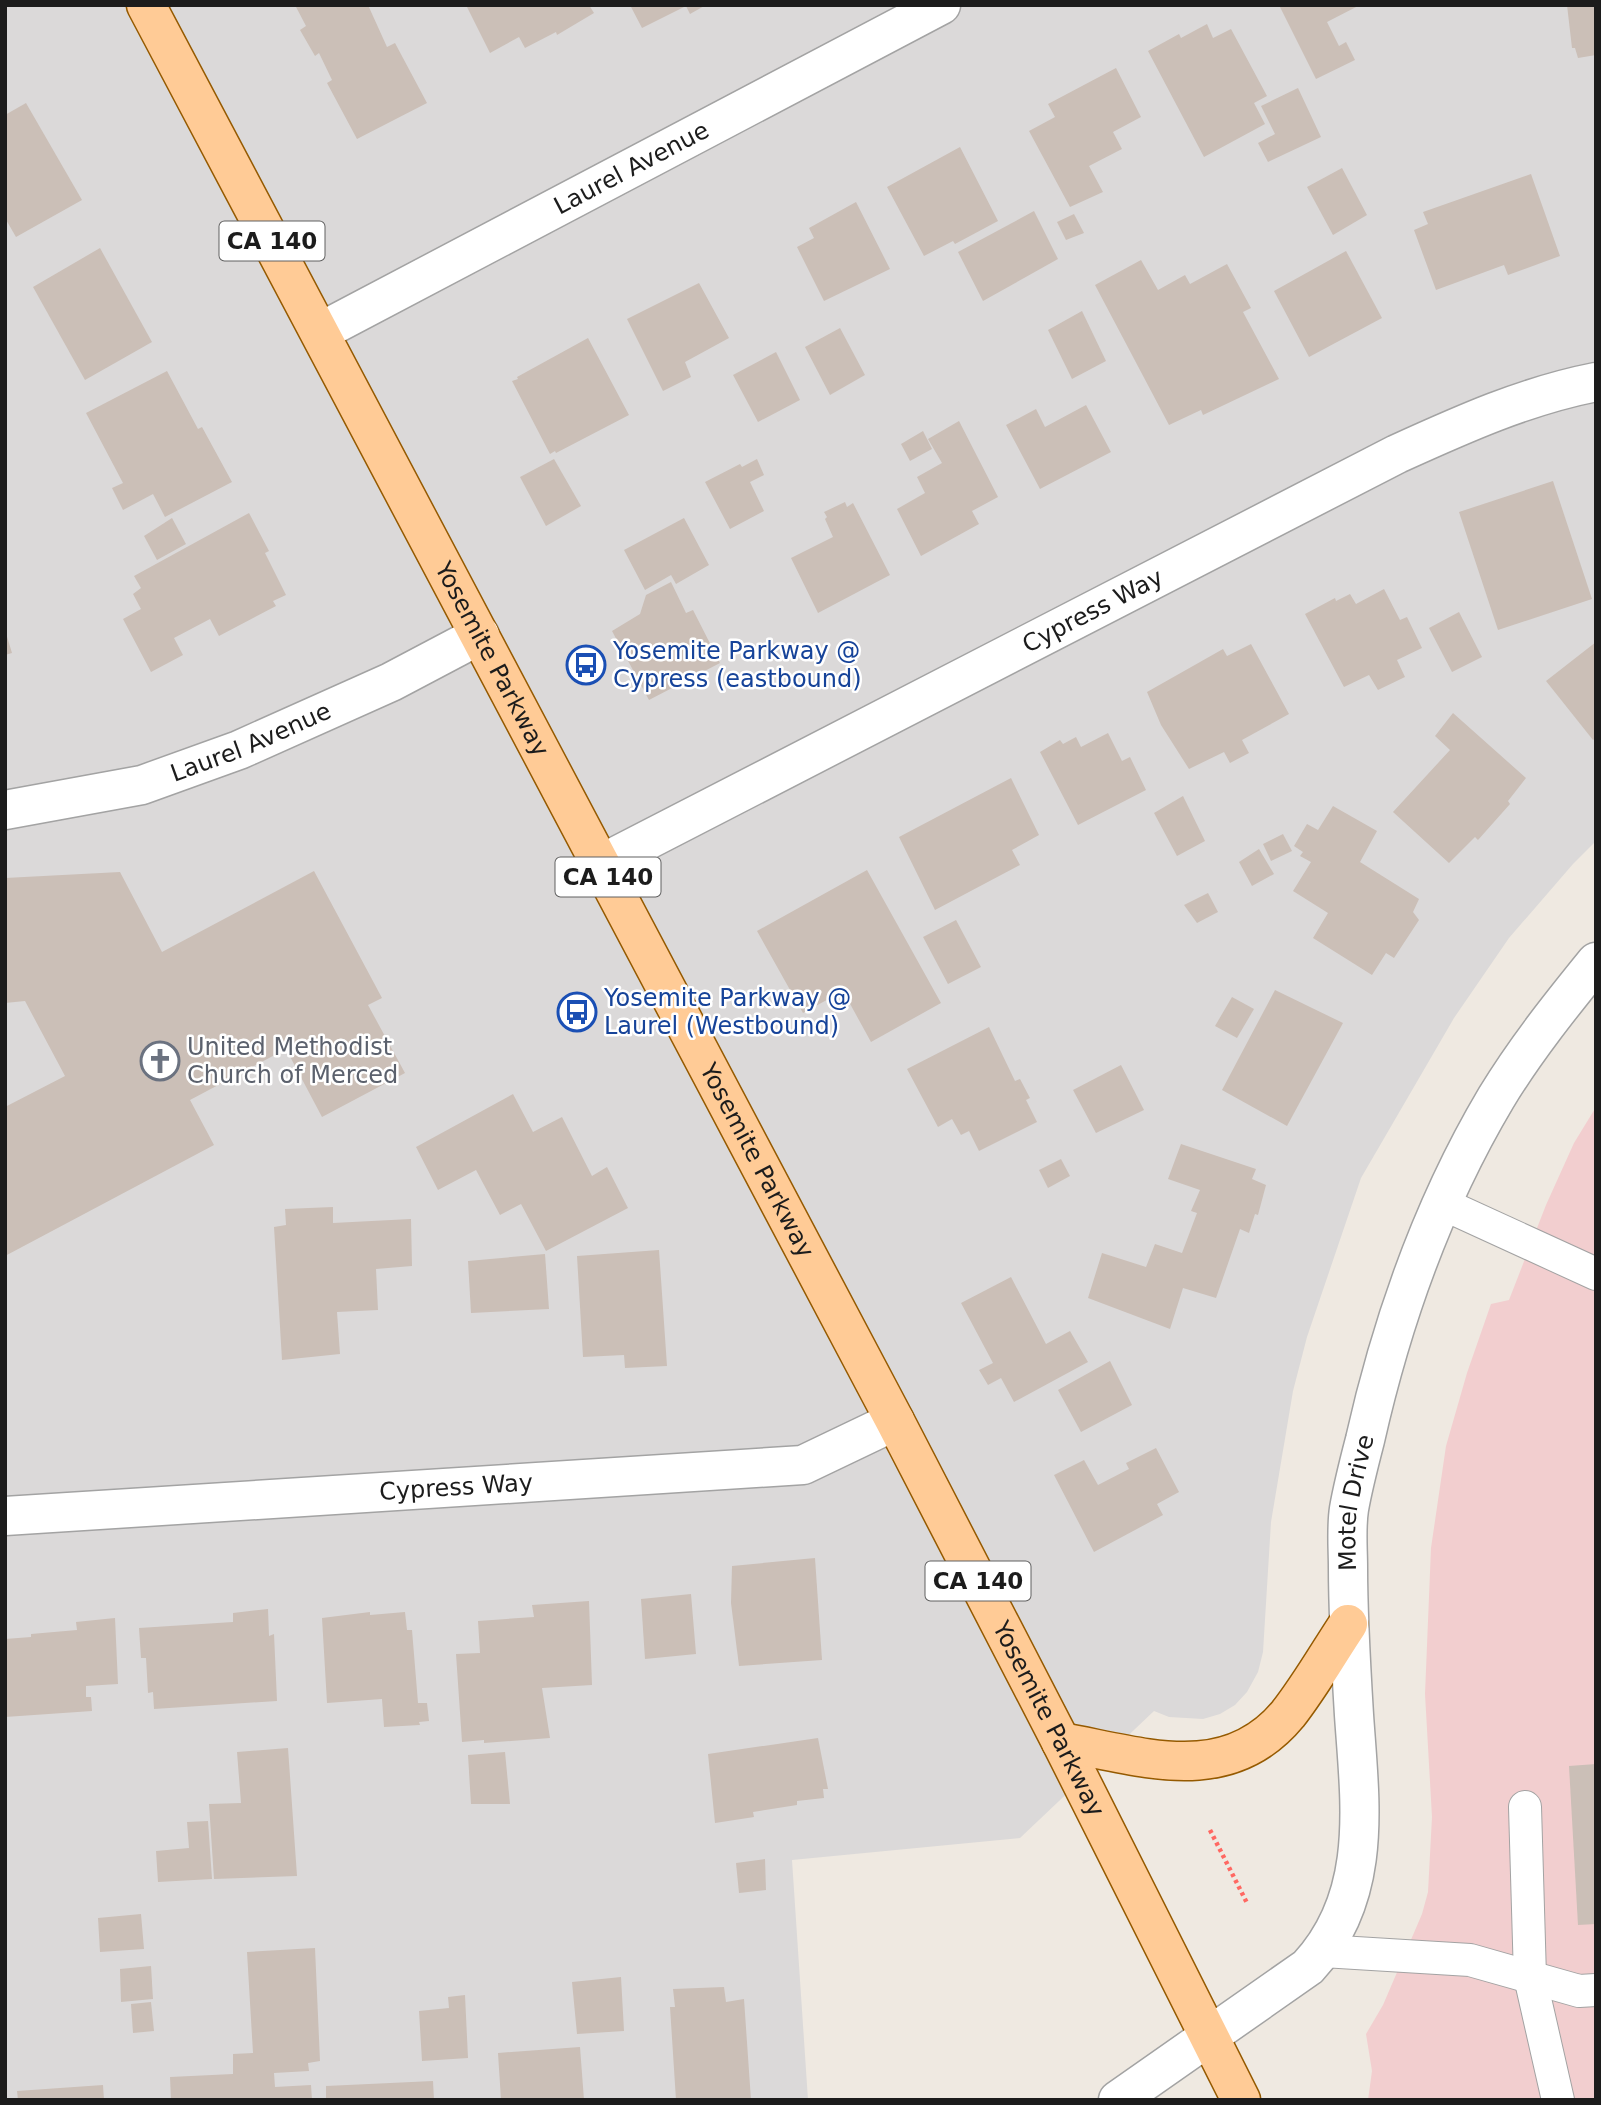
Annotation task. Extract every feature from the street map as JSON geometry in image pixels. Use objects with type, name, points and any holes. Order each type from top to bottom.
[{"type":"main road","name":"Yosemite Parkway","points":[[146,5],[895,1421],[1061,1742],[1241,2100]]},
{"type":"main road","points":[[1061,1742],[1175,1762],[1214,1760],[1230,1755],[1262,1739],[1288,1713],[1348,1624]]},
{"type":"street","name":"Laurel Avenue","points":[[320,332],[941,5]]},
{"type":"street","name":"Cypress Way","points":[[601,864],[1398,454],[1492,411],[1566,388],[1596,382]]},
{"type":"street","name":"Laurel Avenue","points":[[5,810],[142,785],[239,750],[391,682],[480,635]]},
{"type":"street","name":"Motel Drive","points":[[1118,2100],[1308,1967],[1323,1951],[1338,1926],[1359,1855],[1361,1812],[1348,1624],[1348,1511],[1388,1344],[1404,1294],[1441,1203],[1468,1148],[1498,1095],[1596,962]]},
{"type":"street","name":"Cypress Way","points":[[5,1516],[803,1465],[895,1421]]},
{"type":"lane","points":[[1441,1203],[1596,1274]]},
{"type":"lane","points":[[1524,1807],[1530,1977],[1558,2100]]},
{"type":"lane","points":[[1323,1951],[1470,1960],[1579,1991],[1596,1990]]},
{"type":"path","points":[[1210,1830],[1248,1905]]},
{"type":"shaded area","points":[[5,5],[1596,5],[1596,841],[1509,938],[1454,1018],[1361,1178],[1307,1337],[1293,1391],[1271,1522],[1263,1652],[1258,1672],[1247,1692],[1235,1705],[1220,1714],[1203,1719],[1169,1717],[1154,1711],[1020,1838],[792,1860],[808,2100],[5,2100]]},
{"type":"shaded area","points":[[1596,1107],[1596,2100],[1368,2100],[1372,2071],[1366,2034],[1383,2005],[1422,1914],[1428,1892],[1432,1817],[1425,1694],[1431,1548],[1446,1446],[1491,1304],[1509,1300],[1546,1205],[1574,1143]]},
{"type":"building","points":[[295,5],[368,5],[387,47],[395,43],[427,103],[357,139],[327,83],[332,80],[319,53],[315,56],[300,30],[306,26]]},
{"type":"building","points":[[466,5],[589,5],[594,13],[557,35],[556,32],[525,48],[519,37],[490,53]]},
{"type":"building","points":[[630,5],[706,5],[690,14],[686,6],[642,28]]},
{"type":"building","points":[[1279,5],[1360,5],[1327,22],[1339,46],[1346,42],[1355,60],[1316,79]]},
{"type":"building","points":[[1567,5],[1596,5],[1596,55],[1578,58],[1575,48],[1572,48]]},
{"type":"building","points":[[1207,24],[1213,38],[1231,29],[1267,96],[1254,103],[1265,124],[1204,157],[1148,51],[1179,34],[1181,38]]},
{"type":"building","points":[[1116,68],[1141,117],[1113,132],[1122,149],[1089,166],[1103,192],[1070,207],[1029,131],[1055,117],[1048,104]]},
{"type":"building","points":[[1298,88],[1321,137],[1268,162],[1258,143],[1275,134],[1261,106]]},
{"type":"building","points":[[26,103],[82,200],[16,237],[5,218],[5,115]]},
{"type":"building","points":[[960,147],[998,221],[955,244],[953,241],[924,256],[887,187]]},
{"type":"building","points":[[1342,168],[1367,215],[1333,235],[1307,187]]},
{"type":"building","points":[[1531,174],[1560,256],[1508,275],[1504,265],[1436,290],[1414,230],[1428,224],[1423,212]]},
{"type":"building","points":[[856,202],[890,269],[824,301],[797,247],[814,238],[809,228]]},
{"type":"building","points":[[1034,211],[1058,259],[983,301],[958,252]]},
{"type":"building","points":[[1074,214],[1084,233],[1066,240],[1057,222]]},
{"type":"building","points":[[100,248],[152,342],[85,380],[33,287]]},
{"type":"building","points":[[1346,251],[1382,318],[1309,357],[1274,291]]},
{"type":"building","points":[[1141,260],[1158,290],[1185,275],[1190,284],[1227,264],[1251,308],[1243,312],[1279,379],[1203,415],[1201,410],[1169,425],[1095,285]]},
{"type":"building","points":[[699,283],[729,338],[685,362],[691,377],[663,391],[627,319]]},
{"type":"building","points":[[1082,311],[1106,361],[1072,379],[1048,330]]},
{"type":"building","points":[[840,328],[865,375],[830,395],[805,347]]},
{"type":"building","points":[[588,338],[629,415],[550,454],[512,381]]},
{"type":"building","points":[[776,352],[800,400],[758,422],[733,375]]},
{"type":"building","points":[[167,371],[198,429],[202,427],[232,482],[165,517],[153,494],[123,510],[112,488],[123,483],[86,413]]},
{"type":"building","points":[[1086,405],[1111,452],[1040,489],[1006,425],[1036,409],[1045,427]]},
{"type":"building","points":[[959,421],[998,497],[972,511],[979,524],[921,556],[897,509],[925,493],[917,477],[942,463],[928,439]]},
{"type":"building","points":[[923,431],[932,449],[910,461],[901,444]]},
{"type":"building","points":[[554,459],[581,506],[546,526],[520,477]]},
{"type":"building","points":[[757,459],[764,475],[750,482],[764,511],[730,529],[705,482],[740,464],[742,467]]},
{"type":"building","points":[[1553,481],[1592,599],[1498,630],[1459,512]]},
{"type":"building","points":[[845,502],[847,507],[853,503],[890,575],[818,613],[791,558],[833,537],[824,512]]},
{"type":"building","points":[[249,513],[269,551],[265,553],[286,595],[273,601],[276,606],[219,636],[210,619],[174,638],[183,655],[151,672],[123,619],[141,609],[133,594],[141,588],[134,576]]},
{"type":"building","points":[[172,518],[186,544],[157,560],[144,536]]},
{"type":"building","points":[[684,518],[709,565],[676,584],[671,575],[645,590],[624,550]]},
{"type":"building","points":[[671,582],[686,613],[693,610],[720,663],[649,700],[612,631],[640,614],[646,595]]},
{"type":"building","points":[[1384,589],[1400,620],[1407,617],[1422,648],[1397,660],[1405,677],[1378,690],[1369,675],[1344,687],[1305,614],[1335,598],[1336,601],[1350,594],[1356,604]]},
{"type":"building","points":[[1459,612],[1482,657],[1452,672],[1429,628]]},
{"type":"building","points":[[5,630],[12,653],[5,655]]},
{"type":"building","points":[[1596,642],[1596,738],[1593,740],[1546,681]]},
{"type":"building","points":[[1251,644],[1289,714],[1242,740],[1249,753],[1230,763],[1224,752],[1189,769],[1161,725],[1147,692],[1223,649],[1227,656]]},
{"type":"building","points":[[1453,713],[1526,778],[1508,801],[1510,804],[1478,840],[1475,837],[1449,863],[1393,812],[1450,750],[1435,736]]},
{"type":"building","points":[[1108,733],[1122,761],[1130,757],[1146,790],[1078,825],[1040,752],[1060,740],[1063,744],[1076,737],[1081,747]]},
{"type":"building","points":[[1011,778],[1039,835],[1012,850],[1020,865],[935,910],[899,837]]},
{"type":"building","points":[[1183,796],[1205,841],[1177,856],[1154,813]]},
{"type":"building","points":[[1333,806],[1377,831],[1360,862],[1419,899],[1413,912],[1419,920],[1394,958],[1386,953],[1372,975],[1313,938],[1328,913],[1293,891],[1311,862],[1300,856],[1303,852],[1294,846],[1307,824],[1318,830]]},
{"type":"building","points":[[1283,834],[1292,851],[1271,861],[1263,844]]},
{"type":"building","points":[[1259,849],[1274,874],[1252,886],[1239,862]]},
{"type":"building","points":[[867,870],[941,1003],[871,1042],[843,991],[803,1013],[757,931]]},
{"type":"building","name":"United Methodist Church of Merced","points":[[314,871],[382,998],[368,1005],[405,1073],[322,1117],[286,1049],[190,1100],[214,1145],[5,1256],[5,1107],[65,1076],[25,1001],[5,1003],[5,878],[120,872],[162,952]]},
{"type":"building","points":[[1208,893],[1218,912],[1197,923],[1184,905]]},
{"type":"building","points":[[956,920],[981,967],[948,984],[923,937]]},
{"type":"building","points":[[1275,990],[1343,1023],[1287,1126],[1222,1090]]},
{"type":"building","points":[[1232,997],[1254,1009],[1237,1038],[1215,1026]]},
{"type":"building","points":[[989,1027],[1015,1081],[1020,1079],[1030,1098],[1026,1100],[1037,1122],[979,1151],[969,1131],[961,1135],[952,1119],[938,1127],[907,1069]]},
{"type":"building","points":[[1121,1065],[1144,1110],[1096,1133],[1073,1090]]},
{"type":"building","points":[[513,1094],[533,1132],[562,1117],[592,1176],[607,1167],[628,1208],[546,1251],[521,1204],[500,1215],[476,1170],[438,1190],[416,1147]]},
{"type":"building","points":[[1181,1144],[1256,1169],[1252,1179],[1266,1185],[1258,1215],[1255,1214],[1249,1233],[1240,1229],[1216,1298],[1183,1288],[1170,1329],[1088,1298],[1102,1253],[1146,1267],[1155,1244],[1182,1253],[1197,1213],[1191,1211],[1200,1190],[1168,1179]]},
{"type":"building","points":[[1061,1159],[1070,1176],[1048,1188],[1039,1170]]},
{"type":"building","points":[[333,1207],[333,1223],[411,1219],[412,1266],[376,1269],[378,1310],[337,1312],[340,1354],[282,1360],[274,1227],[286,1225],[285,1209]]},
{"type":"building","points":[[659,1250],[667,1366],[625,1368],[624,1355],[583,1357],[577,1256]]},
{"type":"building","points":[[545,1254],[549,1309],[471,1313],[468,1261]]},
{"type":"building","points":[[1011,1277],[1046,1344],[1070,1331],[1088,1362],[1014,1402],[1001,1378],[988,1385],[979,1370],[993,1363],[961,1303]]},
{"type":"building","points":[[1110,1361],[1132,1405],[1081,1432],[1058,1390]]},
{"type":"building","points":[[1156,1448],[1179,1492],[1157,1504],[1163,1515],[1094,1552],[1054,1475],[1084,1460],[1098,1485],[1129,1469],[1126,1463]]},
{"type":"building","points":[[815,1558],[822,1660],[739,1666],[731,1603],[732,1566]]},
{"type":"building","points":[[691,1594],[696,1654],[645,1659],[641,1599]]},
{"type":"building","points":[[589,1601],[592,1685],[542,1688],[550,1738],[462,1742],[456,1654],[480,1653],[478,1621],[534,1617],[532,1605]]},
{"type":"building","points":[[268,1609],[269,1636],[274,1634],[277,1701],[154,1709],[153,1692],[148,1693],[146,1658],[141,1658],[139,1628],[233,1622],[233,1613]]},
{"type":"building","points":[[370,1612],[370,1615],[405,1612],[407,1630],[412,1630],[418,1703],[427,1703],[429,1721],[419,1722],[420,1725],[384,1727],[382,1699],[327,1703],[322,1618]]},
{"type":"building","points":[[115,1618],[118,1684],[86,1686],[86,1697],[91,1697],[92,1711],[5,1717],[5,1639],[77,1630],[76,1622]]},
{"type":"building","points":[[818,1738],[828,1789],[823,1789],[824,1798],[797,1801],[797,1805],[753,1812],[754,1817],[715,1823],[708,1754]]},
{"type":"building","points":[[288,1748],[297,1876],[214,1879],[209,1804],[241,1803],[237,1752]]},
{"type":"building","points":[[505,1752],[510,1804],[471,1804],[468,1755]]},
{"type":"building","points":[[1596,1764],[1596,1924],[1578,1925],[1569,1766]]},
{"type":"building","points":[[208,1821],[212,1879],[158,1882],[156,1851],[189,1848],[187,1822]]},
{"type":"building","points":[[765,1859],[766,1890],[739,1893],[736,1863]]},
{"type":"building","points":[[141,1914],[144,1949],[100,1952],[98,1918]]},
{"type":"building","points":[[315,1948],[320,2061],[308,2063],[309,2071],[274,2073],[275,2087],[311,2085],[312,2100],[171,2100],[170,2077],[233,2074],[233,2054],[253,2053],[247,1952]]},
{"type":"building","points":[[151,1966],[153,1999],[121,2002],[120,1969]]},
{"type":"building","points":[[621,1977],[624,2031],[577,2034],[572,1982]]},
{"type":"building","points":[[724,1987],[726,2002],[744,1999],[751,2100],[676,2100],[670,2007],[675,2007],[673,1989]]},
{"type":"building","points":[[465,1995],[468,2058],[422,2061],[419,2011],[449,2008],[448,1997]]},
{"type":"building","points":[[151,2002],[154,2031],[133,2033],[131,2004]]},
{"type":"building","points":[[580,2047],[584,2100],[501,2100],[498,2053]]},
{"type":"building","points":[[433,2081],[434,2100],[326,2100],[326,2086]]},
{"type":"building","points":[[103,2085],[104,2100],[18,2100],[17,2091]]},
{"type":"place","name":"Yosemite Parkway @ Cypress (eastbound)","points":[[586,665]]},
{"type":"place","name":"Yosemite Parkway @ Laurel (Westbound)","points":[[577,1012]]},
{"type":"place","name":"United Methodist Church of Merced","points":[[160,1061]]}]
